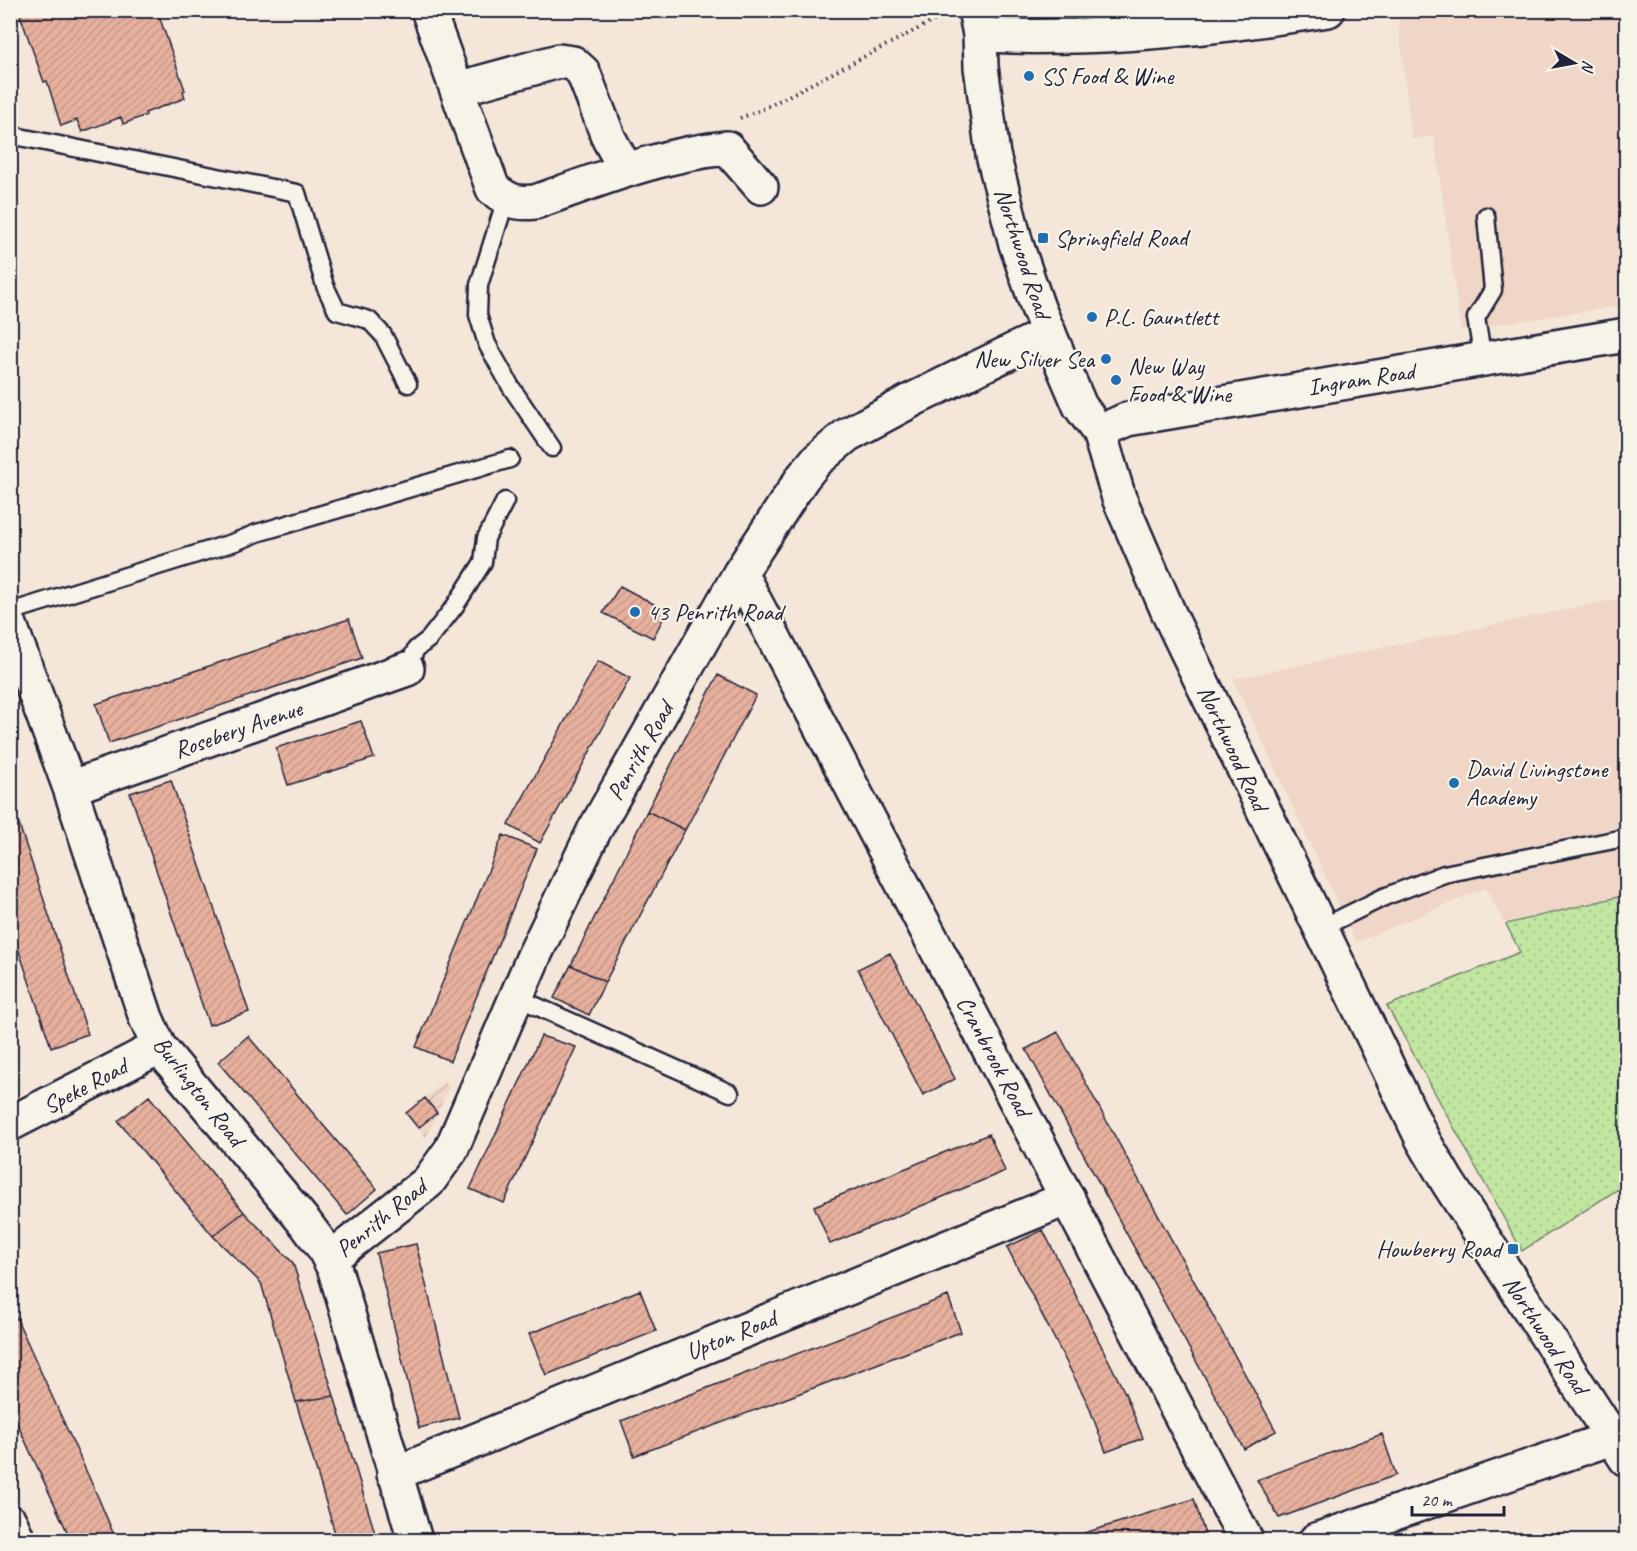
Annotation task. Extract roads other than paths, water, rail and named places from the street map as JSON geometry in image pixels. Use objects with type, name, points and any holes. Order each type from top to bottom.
[{"type":"street","points":[[428,10],[493,189],[506,199],[520,204],[536,202],[627,170],[696,151],[727,148],[761,187]]},
{"type":"street","points":[[977,19],[1004,37],[1138,34],[1242,23],[1328,10]]},
{"type":"street","name":"Northwood Road","points":[[977,19],[993,155],[1027,279],[1080,406],[1099,432],[1119,498],[1160,594],[1319,928],[1428,1148],[1619,1449]]},
{"type":"street","points":[[457,89],[559,61],[573,63],[583,72],[609,139],[627,170]]},
{"type":"street","name":"Penrith Road","points":[[330,1259],[417,1192],[440,1167],[451,1150],[516,997],[594,831],[740,573],[802,477],[829,449],[847,435],[914,399],[1049,333]]},
{"type":"street","name":"Ingram Road","points":[[1099,432],[1128,419],[1626,335]]},
{"type":"street","name":"Cranbrook Road","points":[[740,573],[1246,1540]]},
{"type":"street","name":"Burlington Road","points":[[10,624],[70,788],[146,1018],[159,1047],[306,1224],[330,1259],[342,1292],[415,1540]]},
{"type":"street","name":"Rosebery Avenue","points":[[70,788],[407,669]]},
{"type":"street","name":"Speke Road","points":[[10,1124],[159,1047]]},
{"type":"street","name":"Upton Road","points":[[394,1474],[1068,1198]]},
{"type":"street","points":[[1316,1540],[1619,1449]]},
{"type":"street","points":[[10,1522],[18,1540]]},
{"type":"lane","points":[[10,135],[297,193],[325,286],[337,311],[369,320],[383,334],[408,384]]},
{"type":"lane","points":[[506,199],[479,285],[478,315],[487,344],[511,387],[552,448]]},
{"type":"lane","points":[[1483,359],[1476,318],[1493,290],[1486,216]]},
{"type":"lane","points":[[10,612],[235,542],[257,533],[510,459]]},
{"type":"lane","points":[[407,669],[416,649],[429,639],[455,606],[483,562],[486,538],[505,501]]},
{"type":"lane","points":[[1319,928],[1384,897],[1444,874],[1624,837]]},
{"type":"lane","points":[[516,997],[730,1094]]},
{"type":"place","name":"SS Food & Wine","points":[[1029,76]]},
{"type":"place","name":"Springfield Road","points":[[1043,238]]},
{"type":"place","name":"P.L. Gauntlett","points":[[1092,317]]},
{"type":"place","name":"New Silver Sea","points":[[1106,359]]},
{"type":"place","name":"New Way Food & Wine","points":[[1116,380]]},
{"type":"place","name":"43 Penrith Road","points":[[635,612]]},
{"type":"place","name":"David Livingstone Academy","points":[[1454,783]]},
{"type":"place","name":"Howberry Road","points":[[1513,1249]]}]
